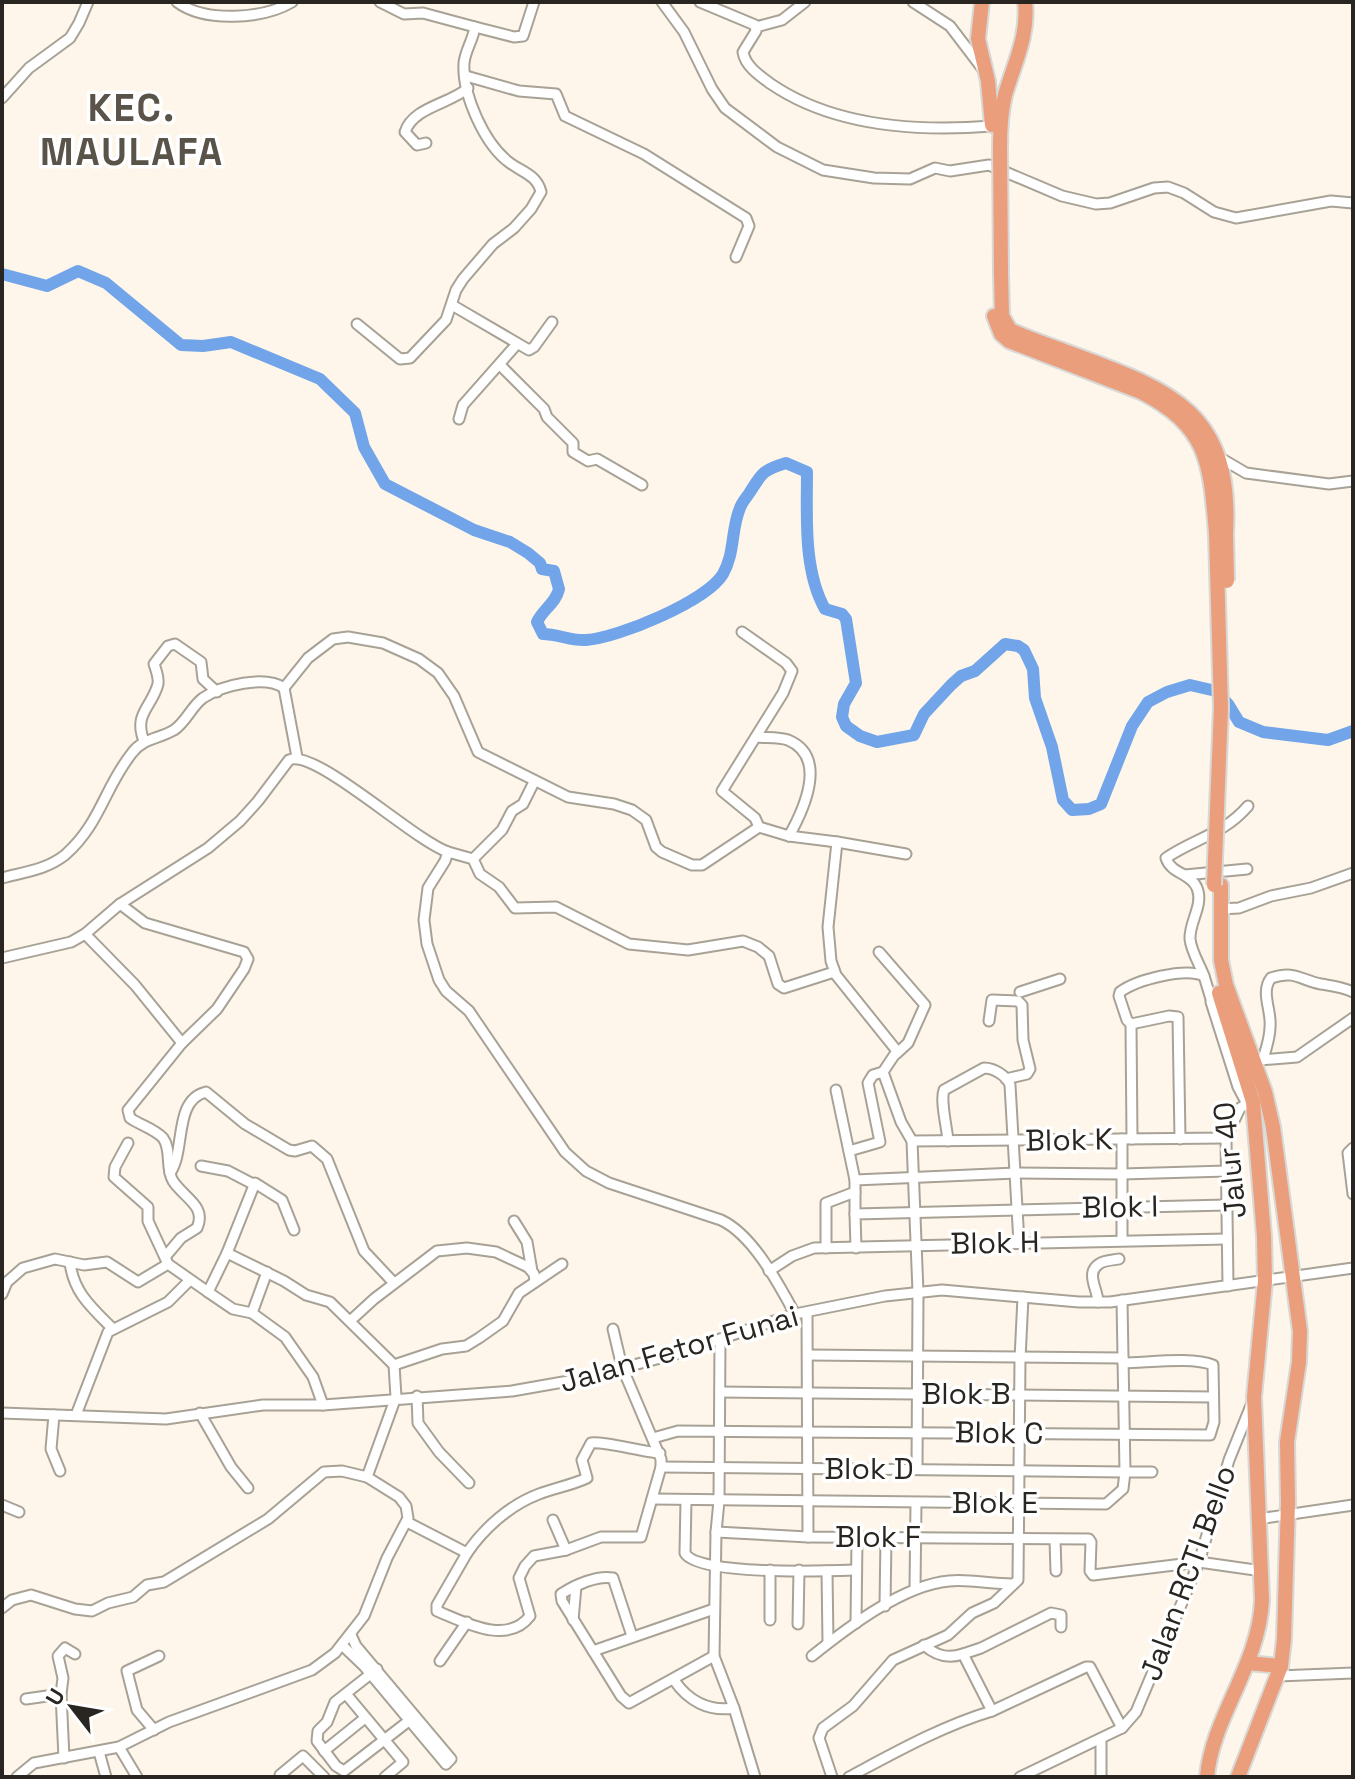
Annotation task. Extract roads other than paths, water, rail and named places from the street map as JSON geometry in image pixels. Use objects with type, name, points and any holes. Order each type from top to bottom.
[{"type":"highway","points":[[982,2],[978,39],[987,74],[996,146]]},
{"type":"highway","points":[[1025,2],[1027,17],[1024,38],[1001,113],[996,146],[998,273],[1002,316],[1010,330],[1115,370],[1170,395],[1192,413],[1211,439],[1224,482],[1221,533]]},
{"type":"highway","points":[[998,273],[994,321],[1009,341],[1141,392],[1187,423],[1206,456],[1221,533]]},
{"type":"highway","name":"Jalur 40","points":[[1221,533],[1218,885],[1212,962],[1215,996],[1258,1060],[1273,1127],[1300,1331],[1299,1362],[1287,1442],[1284,1639],[1280,1671],[1238,1777]]},
{"type":"highway","name":"Jalur 40","points":[[1207,1777],[1211,1752],[1259,1628],[1262,1571],[1254,1397],[1265,1281],[1264,1236],[1250,1101],[1221,960],[1218,885]]},
{"type":"highway","points":[[1248,1663],[1280,1671]]},
{"type":"street","points":[[2,98],[29,68],[70,38],[88,2]]},
{"type":"street","points":[[177,2],[196,13],[219,16],[252,13],[292,2]]},
{"type":"street","points":[[380,2],[404,14],[423,13],[514,37],[523,36],[534,2]]},
{"type":"street","points":[[662,2],[684,32],[712,89],[725,108],[777,147],[823,170],[910,179],[935,168],[950,171],[989,165],[1062,196],[1096,204],[1168,187],[1214,212],[1236,218],[1331,201],[1353,203]]},
{"type":"street","points":[[700,2],[738,16],[756,27],[782,20],[805,2]]},
{"type":"street","points":[[913,2],[950,26],[987,74]]},
{"type":"street","points":[[357,324],[400,359],[407,359],[441,326],[463,279],[493,244],[514,228],[541,192],[533,177],[505,159],[488,140],[474,111],[465,60],[475,27]]},
{"type":"street","points":[[756,27],[743,52],[747,63],[784,93],[808,104],[836,115],[941,130],[992,126]]},
{"type":"street","points":[[466,76],[519,91],[556,94],[565,116],[644,154],[746,218],[749,226],[736,257]]},
{"type":"street","points":[[426,143],[417,145],[410,140],[405,132],[408,124],[420,113],[457,97],[468,88]]},
{"type":"street","points":[[452,305],[525,349],[532,349],[552,322]]},
{"type":"street","points":[[459,419],[463,405],[517,344]]},
{"type":"street","points":[[500,365],[573,443],[573,452],[588,461],[597,459],[642,485]]},
{"type":"street","points":[[1217,456],[1246,473],[1329,484],[1353,481]]},
{"type":"street","points":[[742,632],[786,663],[792,671],[783,693],[722,791],[755,818],[759,827],[789,836],[906,854]]},
{"type":"street","points":[[284,688],[308,658],[333,639],[348,637],[383,643],[419,659],[438,673],[454,696],[478,752],[568,797],[632,810],[646,820],[656,847],[668,856],[692,865],[702,865],[759,827]]},
{"type":"street","points":[[144,741],[139,729],[140,720],[158,683],[154,664],[168,646],[175,644],[201,662],[203,679],[217,692]]},
{"type":"street","points":[[2,878],[37,870],[61,858],[87,833],[130,754],[144,741],[175,729],[201,699],[217,692],[260,680],[274,682],[284,688],[297,757]]},
{"type":"street","points":[[756,737],[787,740],[806,759],[810,775],[808,796],[789,836]]},
{"type":"street","points":[[3,960],[71,942],[85,934],[120,904],[199,854],[240,821],[289,760],[297,757],[340,778],[389,817],[448,852],[473,859],[480,874],[499,887],[515,908],[556,907],[626,943],[688,950],[743,941],[765,952],[772,962],[778,984],[784,988],[834,972]]},
{"type":"street","points":[[473,859],[502,830],[512,811],[523,804],[534,782]]},
{"type":"street","points":[[1228,1286],[1226,1138],[1236,1115],[1250,1101],[1223,1043],[1215,996],[1190,940],[1199,892],[1194,881],[1174,870],[1166,858],[1184,845],[1197,843],[1235,821],[1248,806]]},
{"type":"street","points":[[837,842],[828,927],[834,972],[892,1043],[896,1054]]},
{"type":"street","points":[[448,852],[428,888],[424,920],[427,944],[439,980],[449,994],[469,1011],[565,1152],[580,1167],[609,1183],[729,1224],[741,1232],[795,1314]]},
{"type":"street","points":[[1185,875],[1247,869]]},
{"type":"street","points":[[1220,909],[1239,908],[1353,873]]},
{"type":"street","points":[[2,1294],[7,1282],[29,1264],[55,1259],[84,1265],[107,1262],[138,1282],[167,1260],[181,1238],[197,1228],[200,1222],[197,1206],[170,1173],[167,1147],[162,1137],[130,1118],[128,1110],[182,1043],[217,1009],[244,969],[247,957],[244,952],[225,945],[145,923],[120,904]]},
{"type":"street","points":[[85,934],[135,985],[182,1043]]},
{"type":"street","points":[[849,1151],[880,1142],[868,1083],[873,1075],[883,1072],[908,1043],[925,1005],[879,952]]},
{"type":"street","points":[[1122,1240],[1122,1174],[1127,1139],[1131,1024],[1119,996],[1123,989],[1139,982],[1194,972],[1204,976]]},
{"type":"street","points":[[1353,992],[1297,974],[1271,978],[1266,992],[1270,1030],[1258,1060],[1297,1057],[1353,1018]]},
{"type":"street","points":[[1006,1079],[1027,1074],[1030,1069],[1023,1040],[1021,978]]},
{"type":"street","points":[[989,1021],[992,1000],[1020,997],[1060,979]]},
{"type":"street","points":[[1131,1024],[1178,1017],[1180,1139]]},
{"type":"street","points":[[948,1141],[942,1098],[944,1090],[984,1068],[1006,1079],[1010,1085],[1015,1140],[1019,1243]]},
{"type":"street","points":[[883,1072],[901,1122],[912,1141],[918,1292],[917,1469]]},
{"type":"street","points":[[836,1090],[855,1180],[856,1248]]},
{"type":"street","points":[[170,1173],[188,1108],[197,1096],[206,1092],[245,1124],[289,1150],[312,1146],[318,1149],[327,1159],[364,1251],[394,1283]]},
{"type":"street","name":"Blok K","points":[[912,1141],[1226,1138]]},
{"type":"street","points":[[128,1143],[115,1167],[114,1177],[148,1207],[148,1221],[167,1260],[233,1309],[252,1313],[285,1337],[313,1377],[323,1405]]},
{"type":"street","points":[[1353,1148],[1348,1153],[1353,1194]]},
{"type":"street","points":[[201,1166],[228,1171],[270,1190],[282,1200],[294,1230]]},
{"type":"street","points":[[855,1180],[1016,1173],[1227,1171]]},
{"type":"street","points":[[208,1292],[227,1253],[253,1184]]},
{"type":"street","points":[[826,1248],[826,1203],[855,1192]]},
{"type":"street","name":"Blok I","points":[[855,1214],[1227,1205]]},
{"type":"street","points":[[514,1221],[527,1242],[535,1282]]},
{"type":"street","name":"Blok H","points":[[769,1271],[800,1252],[826,1248],[1227,1239]]},
{"type":"street","points":[[350,1321],[433,1252],[462,1248],[496,1252],[515,1259],[532,1271]]},
{"type":"street","points":[[227,1253],[306,1295],[327,1300],[394,1365],[396,1397],[367,1477]]},
{"type":"street","points":[[1098,1302],[1092,1278],[1095,1269],[1100,1263],[1119,1259]]},
{"type":"street","points":[[70,1262],[71,1275],[79,1293],[112,1328]]},
{"type":"street","points":[[394,1365],[433,1352],[466,1346],[503,1321],[514,1299],[562,1264]]},
{"type":"street","name":"Jalan Fetor Funai","points":[[2,1413],[166,1419],[263,1405],[323,1405],[531,1389],[580,1379],[720,1340],[795,1314],[918,1292],[942,1290],[1098,1302],[1353,1268]]},
{"type":"street","points":[[252,1313],[267,1272]]},
{"type":"street","points":[[76,1415],[101,1343],[112,1328],[168,1302],[190,1280]]},
{"type":"street","points":[[832,1777],[820,1745],[821,1731],[853,1706],[888,1664],[948,1635],[975,1611],[994,1603],[1018,1579],[1023,1297]]},
{"type":"street","points":[[1122,1300],[1125,1472]]},
{"type":"street","points":[[807,1313],[808,1537]]},
{"type":"street","points":[[613,1329],[622,1367],[660,1453],[661,1467],[641,1537],[601,1537],[566,1550],[538,1554],[525,1566],[519,1584],[530,1613],[524,1623],[515,1628],[497,1631],[436,1609],[467,1553],[490,1527],[525,1500],[587,1478],[582,1460],[591,1443],[660,1453]]},
{"type":"street","points":[[720,1340],[714,1656],[755,1777]]},
{"type":"street","points":[[808,1355],[1123,1361]]},
{"type":"street","name":"Blok C","points":[[653,1438],[678,1431],[1210,1435],[1213,1427],[1213,1365],[1204,1362],[1123,1361]]},
{"type":"street","name":"Blok B","points":[[720,1392],[1213,1397]]},
{"type":"street","points":[[417,1396],[418,1423],[439,1452],[469,1483]]},
{"type":"street","name":"Jalan RCTI Bello","points":[[1020,1777],[1101,1739],[1131,1720],[1141,1703],[1199,1562],[1229,1460],[1254,1397]]},
{"type":"street","points":[[200,1413],[231,1467],[248,1488]]},
{"type":"street","points":[[54,1415],[51,1449],[60,1471]]},
{"type":"street","name":"Blok D","points":[[661,1467],[1152,1472]]},
{"type":"street","points":[[2,1608],[12,1600],[31,1595],[88,1612],[133,1597],[147,1585],[159,1584],[177,1575],[259,1526],[324,1472],[342,1471],[367,1477],[399,1497],[406,1506],[407,1522],[387,1558],[364,1616],[342,1645],[312,1670],[154,1730],[119,1747],[34,1763],[17,1777]]},
{"type":"street","name":"Blok E","points":[[652,1499],[1106,1504],[1121,1492],[1125,1472]]},
{"type":"street","points":[[686,1500],[686,1556],[695,1562],[717,1568],[856,1570]]},
{"type":"street","points":[[915,1589],[916,1503]]},
{"type":"street","points":[[2,1505],[19,1512]]},
{"type":"street","points":[[1258,1519],[1353,1505]]},
{"type":"street","points":[[553,1520],[566,1550]]},
{"type":"street","points":[[407,1522],[467,1553]]},
{"type":"street","name":"Blok F","points":[[716,1532],[857,1538],[1089,1539],[1090,1571],[1093,1575],[1199,1562]]},
{"type":"street","points":[[885,1606],[886,1537]]},
{"type":"street","points":[[856,1623],[857,1538]]},
{"type":"street","points":[[1055,1540],[1056,1571]]},
{"type":"street","points":[[1199,1562],[1262,1571]]},
{"type":"street","points":[[770,1570],[770,1620]]},
{"type":"street","points":[[798,1624],[799,1570]]},
{"type":"street","points":[[827,1571],[828,1643]]},
{"type":"street","points":[[632,1636],[613,1578],[605,1577],[576,1586],[560,1597],[621,1696],[629,1703],[714,1656]]},
{"type":"street","points":[[812,1656],[856,1623],[915,1589],[947,1581],[1012,1584]]},
{"type":"street","points":[[593,1651],[714,1609]]},
{"type":"street","points":[[924,1645],[933,1652],[950,1657],[981,1648],[1051,1613],[1061,1615],[1061,1627]]},
{"type":"street","points":[[440,1661],[467,1622]]},
{"type":"street","points":[[351,1635],[373,1671],[446,1764],[449,1763],[451,1759],[412,1718]]},
{"type":"street","points":[[342,1645],[373,1671]]},
{"type":"street","points":[[64,1758],[63,1678],[58,1656],[65,1648],[75,1654]]},
{"type":"street","points":[[963,1654],[992,1711]]},
{"type":"street","points":[[154,1730],[137,1710],[127,1671],[159,1656]]},
{"type":"street","points":[[849,1777],[964,1719],[992,1711],[1088,1667],[1093,1669],[1122,1728]]},
{"type":"street","points":[[373,1671],[335,1702],[327,1722],[316,1737],[336,1766],[344,1771],[412,1718]]},
{"type":"street","points":[[1280,1671],[1353,1673]]},
{"type":"street","points":[[674,1680],[679,1688],[704,1706],[720,1710],[734,1708]]},
{"type":"street","points":[[26,1699],[61,1694]]},
{"type":"street","points":[[346,1694],[403,1762],[385,1777]]},
{"type":"street","points":[[324,1751],[365,1718]]},
{"type":"street","points":[[1101,1739],[1101,1777]]},
{"type":"street","points":[[119,1747],[137,1777]]},
{"type":"street","points":[[99,1752],[106,1777]]},
{"type":"street","points":[[280,1775],[303,1756],[324,1777]]},
{"type":"waterway","points":[[2,274],[47,286],[78,271],[106,283],[181,345],[231,342],[320,379],[355,413],[364,447],[385,484],[474,530],[510,542],[540,563],[542,569],[554,571],[559,589],[537,622],[543,634],[586,640],[619,633],[681,606],[714,585],[727,566],[737,516],[743,502],[764,473],[786,463],[807,472],[808,542],[813,577],[825,609],[842,614],[846,619],[856,683],[844,704],[842,717],[846,726],[860,736],[877,742],[914,735],[924,714],[951,685],[961,676],[975,671],[1005,644],[1024,650],[1033,669],[1035,698],[1052,747],[1063,800],[1072,810],[1089,809],[1101,804],[1132,726],[1148,702],[1190,685],[1216,691],[1239,722],[1263,732],[1328,740],[1353,731]]},
{"type":"district","name":"KEC. MAULAFA","points":[[132,130]]}]
